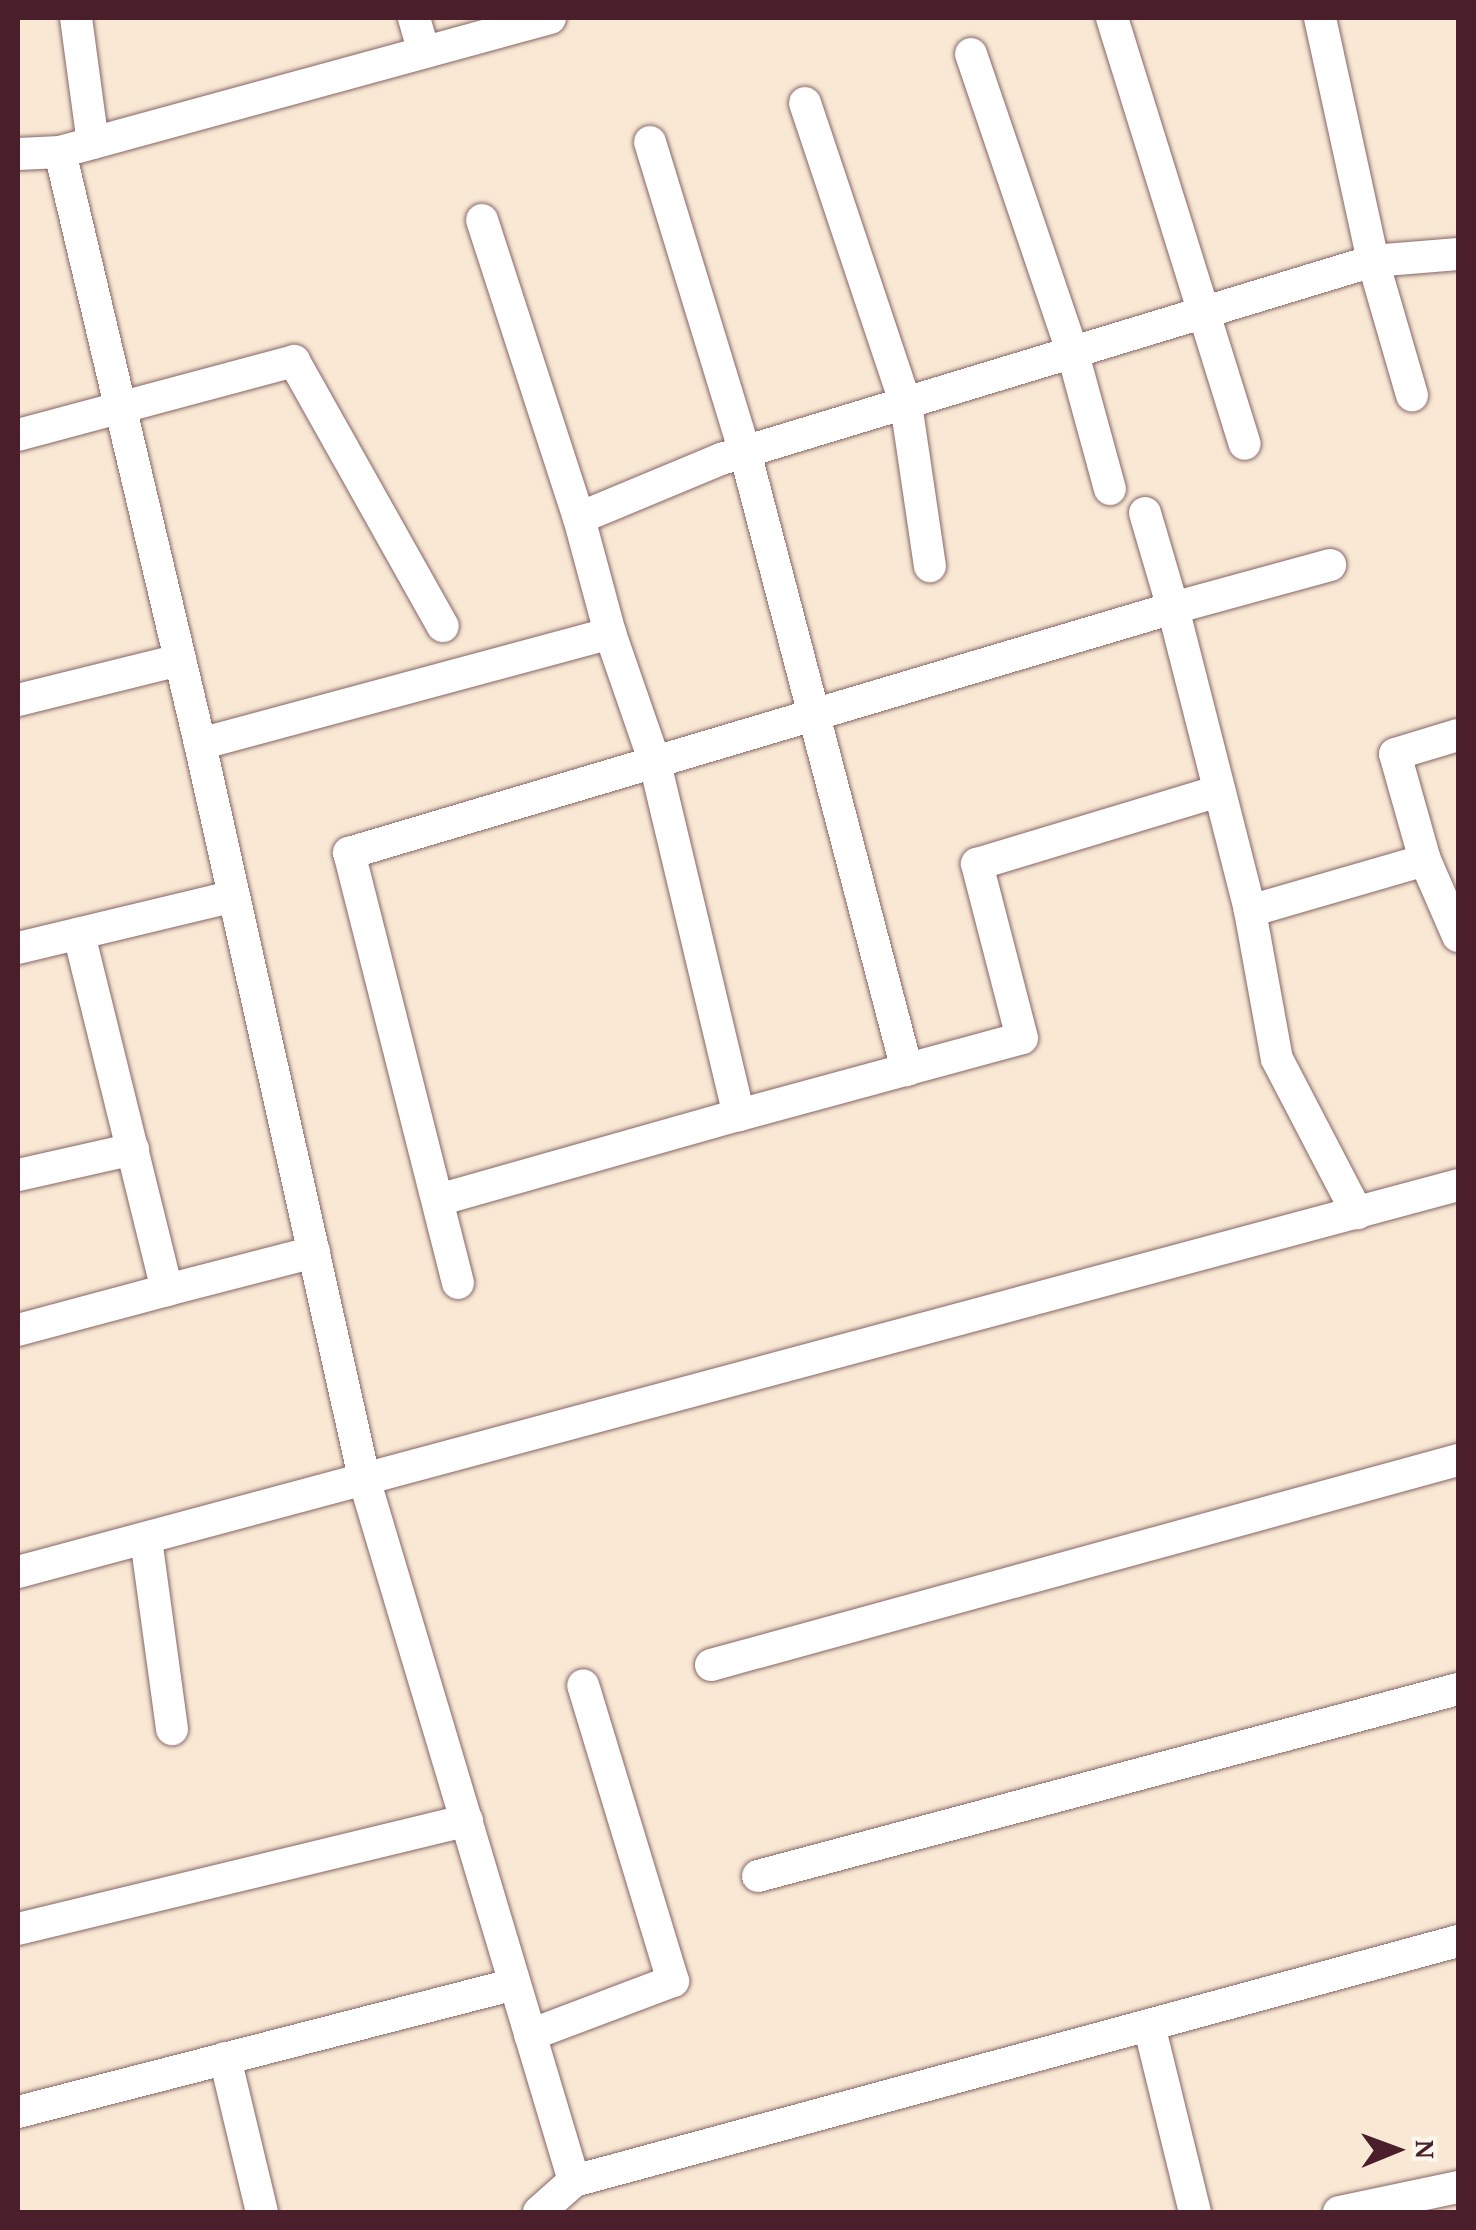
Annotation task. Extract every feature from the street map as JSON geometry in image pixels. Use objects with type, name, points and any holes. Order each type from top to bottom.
[{"type":"street","points":[[76,18],[93,142]]},
{"type":"street","points":[[414,18],[424,52]]},
{"type":"street","points":[[18,154],[60,152],[550,18]]},
{"type":"street","points":[[1112,18],[1208,315],[1245,444]]},
{"type":"street","points":[[1320,18],[1373,261],[1412,395]]},
{"type":"street","points":[[971,54],[1074,354],[1110,489]]},
{"type":"street","points":[[804,103],[906,404],[930,566]]},
{"type":"street","points":[[650,142],[745,452],[906,1070]]},
{"type":"street","points":[[60,152],[200,744],[365,1482],[574,2181]]},
{"type":"street","points":[[482,220],[578,518],[610,632],[655,763],[740,1116]]},
{"type":"street","points":[[578,518],[745,452],[1208,315],[1373,261],[1458,254]]},
{"type":"street","points":[[18,435],[121,411],[294,361],[443,626]]},
{"type":"street","points":[[1145,513],[1250,911],[1277,1059],[1357,1213]]},
{"type":"street","points":[[458,1283],[349,852],[1330,565]]},
{"type":"street","points":[[200,744],[610,632]]},
{"type":"street","points":[[18,700],[180,660]]},
{"type":"street","points":[[1458,736],[1395,754],[1426,860],[1458,936]]},
{"type":"street","points":[[438,1200],[1022,1038],[977,864],[1220,791]]},
{"type":"street","points":[[1250,911],[1426,860]]},
{"type":"street","points":[[18,948],[234,896]]},
{"type":"street","points":[[79,934],[168,1290]]},
{"type":"street","points":[[18,1175],[133,1149]]},
{"type":"street","points":[[18,1572],[1458,1186]]},
{"type":"street","points":[[18,1330],[314,1252]]},
{"type":"street","points":[[711,1665],[1458,1460]]},
{"type":"street","points":[[146,1539],[172,1729]]},
{"type":"street","points":[[530,2035],[673,1982],[583,1685]]},
{"type":"street","points":[[758,1876],[1458,1689]]},
{"type":"street","points":[[18,1929],[466,1820]]},
{"type":"street","points":[[539,2212],[574,2181],[1458,1941]]},
{"type":"street","points":[[18,2112],[516,1984]]},
{"type":"street","points":[[1148,2025],[1194,2212]]},
{"type":"street","points":[[225,2058],[262,2212]]},
{"type":"street","points":[[1340,2212],[1458,2187]]}]
